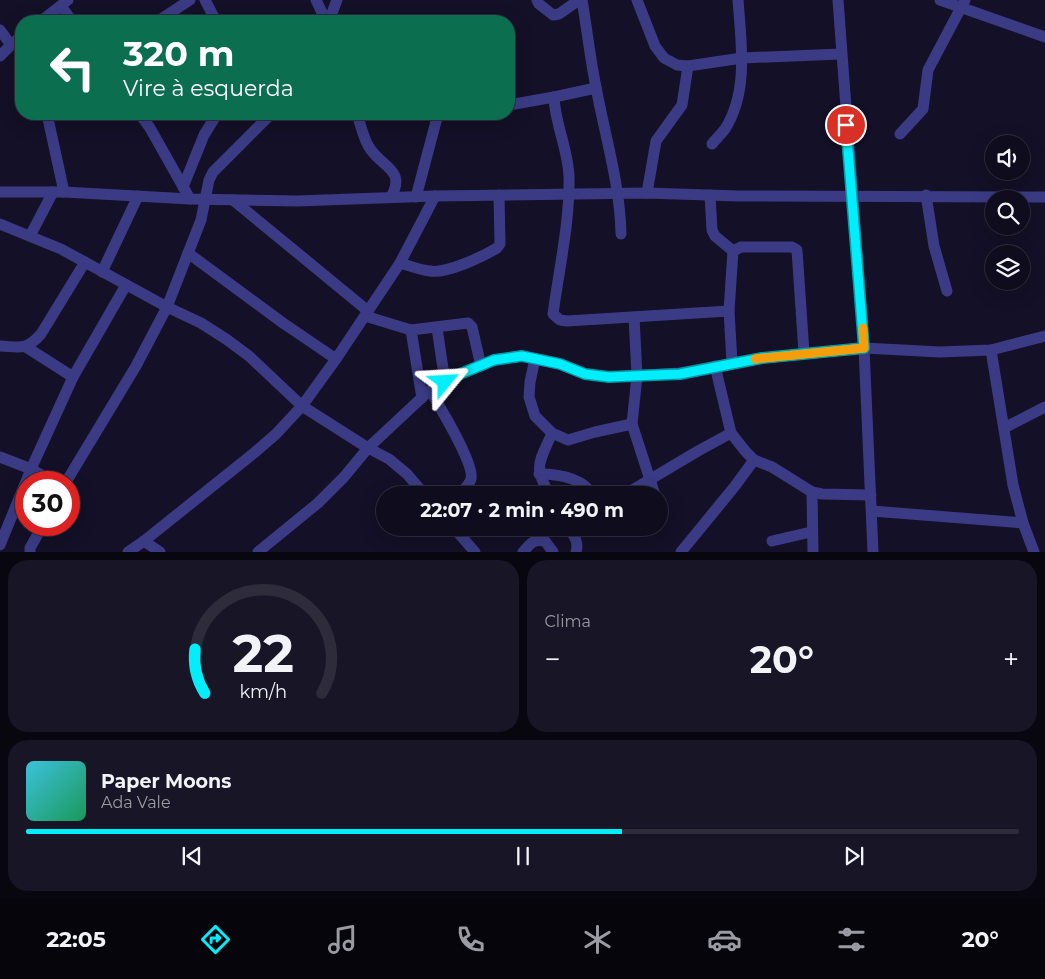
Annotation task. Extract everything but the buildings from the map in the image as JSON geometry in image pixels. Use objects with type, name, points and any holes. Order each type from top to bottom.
[{"type":"street","points":[[168,15],[190,0]]},
{"type":"street","points":[[205,0],[213,15]]},
{"type":"street","points":[[330,15],[336,0]]},
{"type":"street","points":[[537,0],[539,4],[553,15],[559,14],[581,0],[617,193],[621,234]]},
{"type":"street","points":[[637,0],[655,46],[664,58],[677,65],[688,66],[742,58],[841,54]]},
{"type":"street","points":[[712,144],[725,129],[741,79],[742,58],[738,0]]},
{"type":"street","points":[[838,0],[864,348],[873,552]]},
{"type":"street","points":[[940,0],[962,4],[1045,37]]},
{"type":"street","points":[[318,1],[325,15]]},
{"type":"street","points":[[49,15],[65,3],[70,15]]},
{"type":"street","points":[[900,134],[923,109],[928,70],[962,4]]},
{"type":"street","points":[[0,30],[10,44]]},
{"type":"street","points":[[0,56],[15,40]]},
{"type":"street","points":[[647,193],[656,141],[682,105],[688,66]]},
{"type":"street","points":[[515,104],[596,88]]},
{"type":"street","points":[[554,97],[565,149],[568,195],[553,314],[560,320],[567,320],[729,310]]},
{"type":"street","points":[[30,236],[58,192],[48,120]]},
{"type":"street","points":[[144,120],[190,199]]},
{"type":"street","points":[[183,187],[211,120]]},
{"type":"street","points":[[73,471],[136,366],[166,306],[201,220],[207,187],[214,172],[265,120]]},
{"type":"street","points":[[359,120],[371,150],[392,170],[396,179],[396,188],[391,197]]},
{"type":"street","points":[[416,196],[436,120]]},
{"type":"street","points":[[0,192],[58,192],[190,199],[297,201],[416,196],[617,193],[1045,196]]},
{"type":"street","points":[[710,195],[712,230],[715,236],[733,251]]},
{"type":"street","points":[[926,195],[934,246],[946,291]]},
{"type":"street","points":[[102,272],[138,196]]},
{"type":"street","points":[[128,552],[254,453],[276,434],[302,406],[400,263],[435,196]]},
{"type":"street","points":[[400,263],[431,272],[442,271],[497,248],[500,244],[499,196]]},
{"type":"street","points":[[233,200],[366,314],[411,330],[471,325],[481,366]]},
{"type":"street","points":[[0,224],[61,249],[226,338],[249,356],[302,406],[368,448],[389,459],[418,486]]},
{"type":"street","points":[[733,251],[741,247],[792,247],[796,250],[804,353]]},
{"type":"street","points":[[732,362],[729,310],[733,251]]},
{"type":"street","points":[[188,253],[283,323],[336,359]]},
{"type":"street","points":[[26,347],[41,334],[85,262]]},
{"type":"street","points":[[0,545],[31,469],[73,377],[126,285]]},
{"type":"street","points":[[634,317],[637,376],[632,424],[652,486]]},
{"type":"street","points":[[437,328],[445,382]]},
{"type":"street","points":[[411,330],[426,394],[460,444],[469,468],[471,478],[467,486]]},
{"type":"street","points":[[258,552],[318,503],[344,477],[368,448],[426,394],[445,382],[494,360],[522,356],[560,364],[585,374],[609,377],[637,376],[680,374],[732,362],[864,348],[940,352],[991,350],[1045,336]]},
{"type":"street","points":[[0,346],[26,347],[73,377]]},
{"type":"street","points":[[991,350],[1013,485],[1023,523],[1034,552]]},
{"type":"street","points":[[535,359],[528,397],[535,416],[552,433],[568,440],[632,424]]},
{"type":"street","points":[[714,366],[731,434],[754,460],[772,466],[812,492],[871,495]]},
{"type":"street","points":[[1004,428],[1045,407]]},
{"type":"street","points":[[544,486],[540,479],[539,467],[552,433]]},
{"type":"street","points":[[640,486],[698,451],[731,434]]},
{"type":"street","points":[[0,456],[35,471]]},
{"type":"street","points":[[681,552],[754,460]]},
{"type":"street","points":[[539,474],[562,476],[584,486]]},
{"type":"street","points":[[812,492],[812,552]]},
{"type":"street","points":[[872,511],[1023,523]]},
{"type":"street","points":[[772,541],[811,532]]},
{"type":"street","points":[[30,552],[30,548],[37,536]]},
{"type":"street","points":[[461,536],[474,552]]},
{"type":"street","points":[[574,536],[578,544],[576,552]]},
{"type":"street","points":[[144,540],[160,552]]},
{"type":"street","points":[[523,552],[530,543],[537,540],[545,541],[554,552]]},
{"type":"slow traffic","points":[[755,359],[864,348],[863,328]]},
{"type":"route","points":[[445,382],[494,360],[522,356],[560,364],[585,374],[609,377],[680,374],[732,362],[864,348],[846,125]]}]
